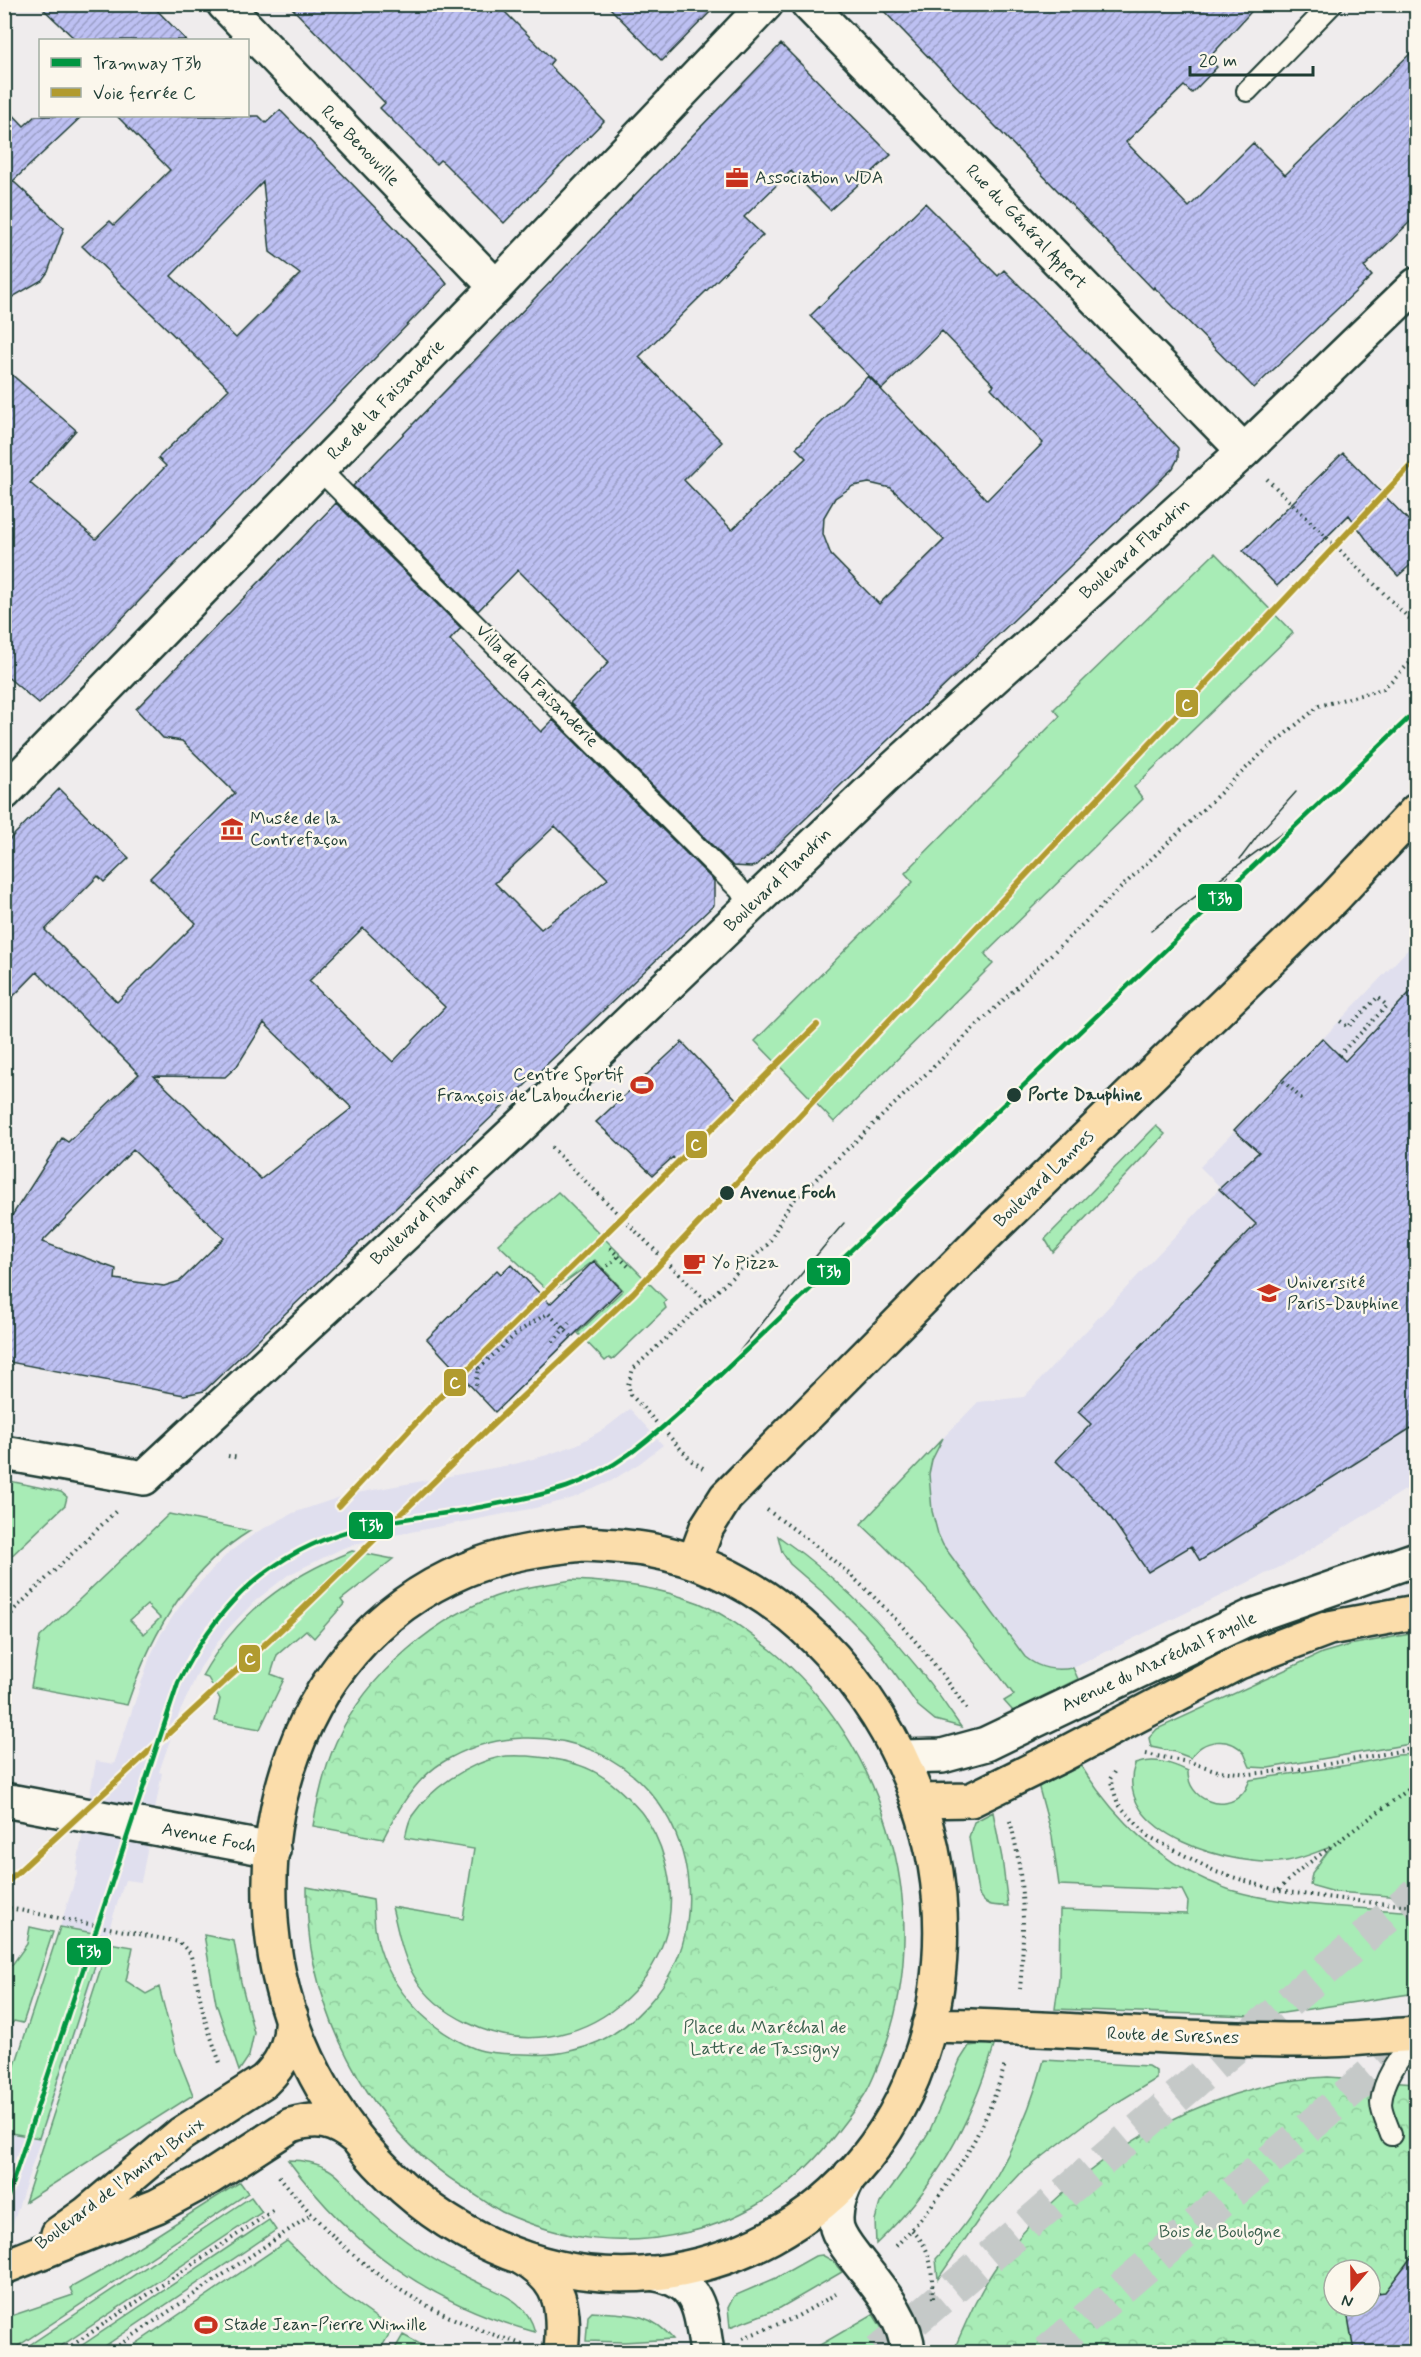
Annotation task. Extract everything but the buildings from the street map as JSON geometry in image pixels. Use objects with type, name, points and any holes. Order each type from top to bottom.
[{"type":"main road","name":"Boulevard Lannes","points":[[693,1562],[706,1527],[726,1497],[985,1236],[1334,898],[1416,811]]},
{"type":"main road","points":[[583,1544],[616,1546],[650,1550],[693,1562],[749,1587],[796,1620],[850,1677],[878,1716],[901,1757],[919,1801],[935,1861],[940,1924],[938,1977],[929,2025],[913,2077],[882,2135],[850,2175],[788,2228],[724,2258],[694,2267],[650,2273],[602,2275],[574,2271],[522,2258],[472,2237],[441,2218],[392,2177],[357,2139],[317,2078],[300,2043],[291,2016],[278,1968],[272,1929],[270,1889],[280,1797],[288,1766],[304,1725],[325,1688],[352,1653],[382,1622],[432,1586],[469,1568],[519,1552],[549,1547],[583,1544]]},
{"type":"main road","points":[[919,1801],[971,1800],[1239,1662],[1329,1628],[1416,1612]]},
{"type":"main road","name":"Boulevard de l'Amiral Bruix","points":[[4,2267],[46,2243],[86,2214],[181,2134],[264,2081],[275,2071],[288,2046],[292,2026],[291,2016]]},
{"type":"main road","name":"Route de Suresnes","points":[[929,2025],[1014,2026],[1216,2039],[1323,2040],[1416,2034]]},
{"type":"main road","name":"Boulevard de l'Amiral Bruix","points":[[4,2267],[157,2206],[209,2178],[291,2125],[306,2120],[326,2121],[342,2126],[357,2139]]},
{"type":"main road","points":[[522,2258],[535,2266],[556,2290],[561,2304],[563,2319],[548,2350]]},
{"type":"street","name":"Rue Benouville","points":[[224,4],[496,287]]},
{"type":"street","name":"Rue de la Faisanderie","points":[[4,793],[496,287],[766,4]]},
{"type":"street","name":"Rue du Général Appert","points":[[808,4],[1253,463]]},
{"type":"street","name":"Boulevard Flandrin","points":[[144,1479],[526,1121],[893,769],[1253,463],[1416,285]]},
{"type":"street","points":[[4,1453],[144,1479]]},
{"type":"street","name":"Avenue du Maréchal Fayolle","points":[[901,1757],[942,1756],[986,1744],[1256,1615],[1416,1559]]},
{"type":"street","name":"Avenue Foch","points":[[4,1800],[273,1850]]},
{"type":"street","points":[[850,2175],[839,2199],[836,2215],[837,2229],[895,2313],[903,2329],[908,2352]]},
{"type":"street","points":[[650,2273],[675,2278],[686,2285],[720,2347]]},
{"type":"lane","points":[[1247,91],[1332,4]]},
{"type":"lane","name":"Villa de la Faisanderie","points":[[319,469],[740,890],[750,908]]},
{"type":"lane","points":[[1391,2135],[1381,2104],[1391,2072],[1408,2048],[1416,2042]]},
{"type":"path","points":[[1253,463],[1416,625]]},
{"type":"path","points":[[692,1461],[631,1395],[628,1385],[633,1369],[768,1244],[786,1209],[793,1201],[1261,754],[1319,706],[1383,689],[1416,657]]},
{"type":"path","points":[[1339,1055],[1387,1006],[1378,997],[1348,1027],[1340,1021]]},
{"type":"path","points":[[1283,1081],[1304,1101]]},
{"type":"path","points":[[526,1121],[706,1301]]},
{"type":"path","points":[[610,1248],[628,1266]]},
{"type":"path","points":[[603,1270],[618,1256]]},
{"type":"path","points":[[553,1318],[559,1312]]},
{"type":"path","points":[[446,1383],[459,1372],[480,1368],[518,1332],[548,1313],[571,1336]]},
{"type":"path","points":[[553,1342],[569,1323]]},
{"type":"path","points":[[475,1389],[480,1368]]},
{"type":"path","points":[[228,1456],[239,1458]]},
{"type":"path","points":[[4,1623],[16,1608],[122,1504],[144,1479]]},
{"type":"path","points":[[781,1520],[848,1572],[892,1614],[922,1648],[970,1713]]},
{"type":"path","points":[[1138,1753],[1164,1756],[1218,1771],[1250,1774],[1301,1769],[1416,1748]]},
{"type":"path","points":[[1115,1770],[1110,1779],[1118,1804],[1148,1836],[1216,1872],[1279,1891],[1416,1906]]},
{"type":"path","points":[[1279,1891],[1298,1871],[1416,1784]]},
{"type":"path","points":[[1008,1813],[1019,1860],[1023,1908],[1020,1996]]},
{"type":"path","points":[[4,1906],[179,1942],[190,1953],[205,2020],[223,2071]]},
{"type":"path","points":[[890,2252],[912,2230],[942,2192],[966,2154],[987,2114],[1007,2054]]},
{"type":"path","points":[[274,2169],[311,2215],[342,2246],[375,2274],[411,2298],[451,2319],[493,2335],[548,2350]]},
{"type":"path","points":[[62,2352],[274,2210]]},
{"type":"path","points":[[109,2352],[311,2215]]},
{"type":"path","points":[[912,2230],[929,2253],[933,2300]]},
{"type":"path","points":[[720,2347],[796,2317],[841,2291]]},
{"type":"shaded area","name":"Université Paris-Dauphine","points":[[1416,941],[1416,1483],[1292,1561],[1073,1668],[1051,1670],[1032,1663],[1020,1652],[943,1545],[934,1522],[929,1489],[929,1474],[936,1449],[943,1438],[978,1402],[1024,1397],[1219,1189],[1219,1186],[1200,1167]]},
{"type":"shaded area","points":[[630,1409],[663,1445],[611,1481],[573,1498],[535,1508],[369,1540],[343,1548],[288,1575],[255,1601],[224,1633],[200,1668],[179,1714],[159,1772],[162,1773],[141,1882],[125,1880],[5,2248],[5,2096],[78,1871],[76,1870],[96,1761],[114,1764],[150,1657],[161,1634],[186,1597],[228,1553],[257,1532],[293,1513],[346,1495],[515,1464],[547,1455],[578,1444],[604,1429]]},
{"type":"green space","points":[[1215,553],[1293,633],[1134,787],[1143,799],[985,954],[993,964],[834,1122],[755,1041],[913,882],[905,873],[1060,716],[1054,709]]},
{"type":"green space","points":[[1156,1126],[1165,1134],[1053,1252],[1045,1239]]},
{"type":"green space","points":[[558,1192],[666,1300],[664,1303],[666,1308],[612,1360],[609,1358],[605,1361],[578,1333],[623,1290],[595,1260],[550,1293],[498,1244]]},
{"type":"green space","points":[[943,1438],[932,1460],[929,1474],[932,1511],[943,1545],[1025,1657],[1048,1668],[1073,1668],[1078,1679],[1013,1711],[1004,1701],[1014,1695],[979,1649],[922,1585],[861,1524]]},
{"type":"green space","points":[[5,1480],[61,1492],[67,1497],[65,1505],[5,1562]]},
{"type":"green space","points":[[169,1514],[250,1531],[207,1565],[173,1607],[147,1654],[127,1705],[31,1687],[40,1637]],"holes":[[[147,1605],[160,1618],[144,1634],[130,1620]]]},
{"type":"green space","points":[[778,1536],[831,1577],[878,1622],[922,1673],[961,1727],[935,1720],[918,1706],[864,1633],[827,1596],[790,1564],[782,1552]]},
{"type":"green space","points":[[352,1551],[393,1559],[341,1600],[344,1604],[314,1638],[306,1630],[277,1655],[271,1674],[284,1679],[260,1729],[215,1721],[220,1699],[208,1678],[202,1676],[231,1634],[248,1616],[285,1585],[328,1561]]},
{"type":"green space","name":"Place du Maréchal de Lattre de Tassigny","points":[[572,1580],[637,1586],[699,1603],[718,1612],[770,1649],[809,1686],[843,1730],[869,1778],[888,1829],[900,1883],[904,1937],[899,1991],[886,2044],[862,2099],[808,2166],[772,2195],[753,2207],[711,2226],[640,2240],[594,2239],[548,2230],[525,2222],[502,2212],[435,2167],[387,2118],[349,2061],[323,1997],[310,1945],[307,1887],[373,1900],[375,1928],[380,1948],[397,1985],[410,2002],[440,2030],[476,2049],[493,2053],[553,2054],[592,2044],[631,2021],[648,2005],[662,1986],[674,1966],[687,1923],[688,1886],[682,1851],[669,1819],[649,1792],[625,1769],[595,1751],[561,1741],[524,1738],[482,1745],[462,1752],[433,1769],[415,1787],[383,1839],[313,1826],[328,1762],[349,1717],[385,1671],[407,1650],[456,1615],[482,1602],[517,1590]]},
{"type":"green space","points":[[1416,1633],[1416,1743],[1268,1768],[1250,1767],[1244,1753],[1238,1747],[1224,1742],[1208,1743],[1191,1758],[1151,1747],[1149,1738],[1157,1729],[1322,1653],[1349,1645]]},
{"type":"green space","points":[[1416,1754],[1416,1898],[1335,1892],[1310,1885],[1312,1873],[1331,1847],[1292,1860],[1265,1862],[1238,1859],[1182,1842],[1159,1828],[1141,1810],[1132,1789],[1135,1764],[1149,1761],[1162,1762],[1188,1771],[1189,1781],[1200,1796],[1208,1801],[1226,1803],[1235,1800],[1243,1793],[1250,1780],[1355,1764],[1397,1755]]},
{"type":"green space","points":[[528,1756],[563,1761],[591,1770],[604,1777],[628,1798],[653,1829],[665,1861],[670,1903],[663,1942],[645,1977],[619,2005],[586,2025],[549,2036],[509,2036],[468,2023],[438,2004],[419,1984],[406,1960],[392,1907],[463,1919],[474,1849],[405,1838],[410,1821],[429,1796],[463,1771],[500,1757]]},
{"type":"green space","points":[[1081,1766],[1107,1802],[1136,1833],[1169,1860],[1208,1881],[1231,1890],[1278,1900],[1324,1906],[1416,1912],[1416,1993],[1252,2016],[1055,2009],[1059,1978],[1060,1910],[1187,1914],[1188,1902],[1182,1890],[1059,1885],[1052,1836],[1039,1788]]},
{"type":"green space","points":[[993,1812],[1008,1906],[990,1905],[980,1897],[969,1837],[974,1822]]},
{"type":"green space","points":[[30,1927],[53,1932],[23,2023],[14,2021],[5,2032],[5,1963],[12,1965],[27,1944]]},
{"type":"green space","points":[[60,1927],[105,1935],[39,2138],[5,2132],[5,2096]]},
{"type":"green space","points":[[204,1935],[234,1941],[241,1982],[254,2033],[249,2056],[239,2071],[216,2003]]},
{"type":"green space","points":[[109,1943],[133,1947],[126,1981],[146,1994],[159,1987],[176,2052],[193,2095],[25,2202]]},
{"type":"green space","points":[[986,2044],[994,2046],[974,2103],[962,2129],[948,2154],[916,2200],[876,2244],[875,2220],[880,2203],[930,2130],[960,2060],[969,2046]]},
{"type":"green space","points":[[1044,2060],[1148,2066],[1156,2071],[1156,2079],[1098,2114],[1020,2174],[981,2216],[938,2279],[936,2259],[972,2214],[1002,2166],[1026,2114]]},
{"type":"green space","name":"Bois de Boulogne","points":[[1328,2077],[1416,2083],[1416,2352],[953,2352],[991,2274],[1028,2227],[1062,2193],[1101,2162],[1144,2135],[1188,2112],[1234,2094],[1281,2082]]},
{"type":"green space","points":[[288,2160],[314,2163],[334,2173],[369,2211],[406,2241],[446,2267],[512,2299],[526,2312],[535,2332],[461,2305],[427,2288],[396,2268],[339,2220]]},
{"type":"green space","points":[[240,2182],[248,2193],[9,2352],[5,2352],[5,2318],[73,2295],[70,2288]]},
{"type":"green space","points":[[251,2197],[262,2212],[52,2352],[19,2352]]},
{"type":"green space","points":[[269,2220],[276,2230],[96,2352],[72,2352]]},
{"type":"green space","points":[[287,2241],[336,2289],[392,2329],[379,2352],[316,2352],[313,2349],[282,2344],[271,2352],[124,2352]]},
{"type":"green space","points":[[822,2255],[833,2261],[842,2272],[780,2308],[730,2327],[728,2308],[734,2296],[776,2278],[815,2256]]},
{"type":"green space","points":[[592,2312],[626,2314],[646,2319],[655,2323],[673,2339],[623,2342],[586,2341],[588,2316]]},
{"type":"green space","points":[[873,2314],[883,2330],[887,2352],[808,2352]]},
{"type":"green space","points":[[403,2335],[433,2351],[436,2352],[393,2352]]},
{"type":"tunnel","points":[[878,2352],[1416,1893]]},
{"type":"tunnel","points":[[1047,2352],[1416,2035]]},
{"type":"tram line","name":"T3b","points":[[4,2208],[178,1683],[192,1657],[223,1612],[242,1592],[284,1560],[336,1535],[384,1523],[465,1510],[555,1491],[604,1470],[637,1448],[697,1397],[1416,711]]},
{"type":"tram line","points":[[1240,859],[1296,792]]},
{"type":"tram line","points":[[1151,931],[1313,809]]},
{"type":"tram line","points":[[1167,948],[1201,911],[1228,876]]},
{"type":"tram line","points":[[715,1380],[844,1223]]},
{"type":"rail line","name":"C","points":[[4,1885],[301,1611],[486,1431],[633,1293],[1416,460]]},
{"type":"rail line","name":"C","points":[[339,1506],[436,1401],[817,1025]]},
{"type":"place","name":"Association WDA","points":[[737,178]]},
{"type":"place","name":"Musée de la Contrefaçon","points":[[232,829]]},
{"type":"place","name":"Centre Sportif François de Laboucherie","points":[[642,1085]]},
{"type":"place","name":"Porte Dauphine","points":[[1014,1095]]},
{"type":"place","name":"Avenue Foch","points":[[727,1193]]},
{"type":"place","name":"Yo Pizza","points":[[694,1263]]},
{"type":"place","name":"Université Paris-Dauphine","points":[[1269,1293]]},
{"type":"place","name":"Stade Jean-Pierre Wimille","points":[[206,2325]]}]
